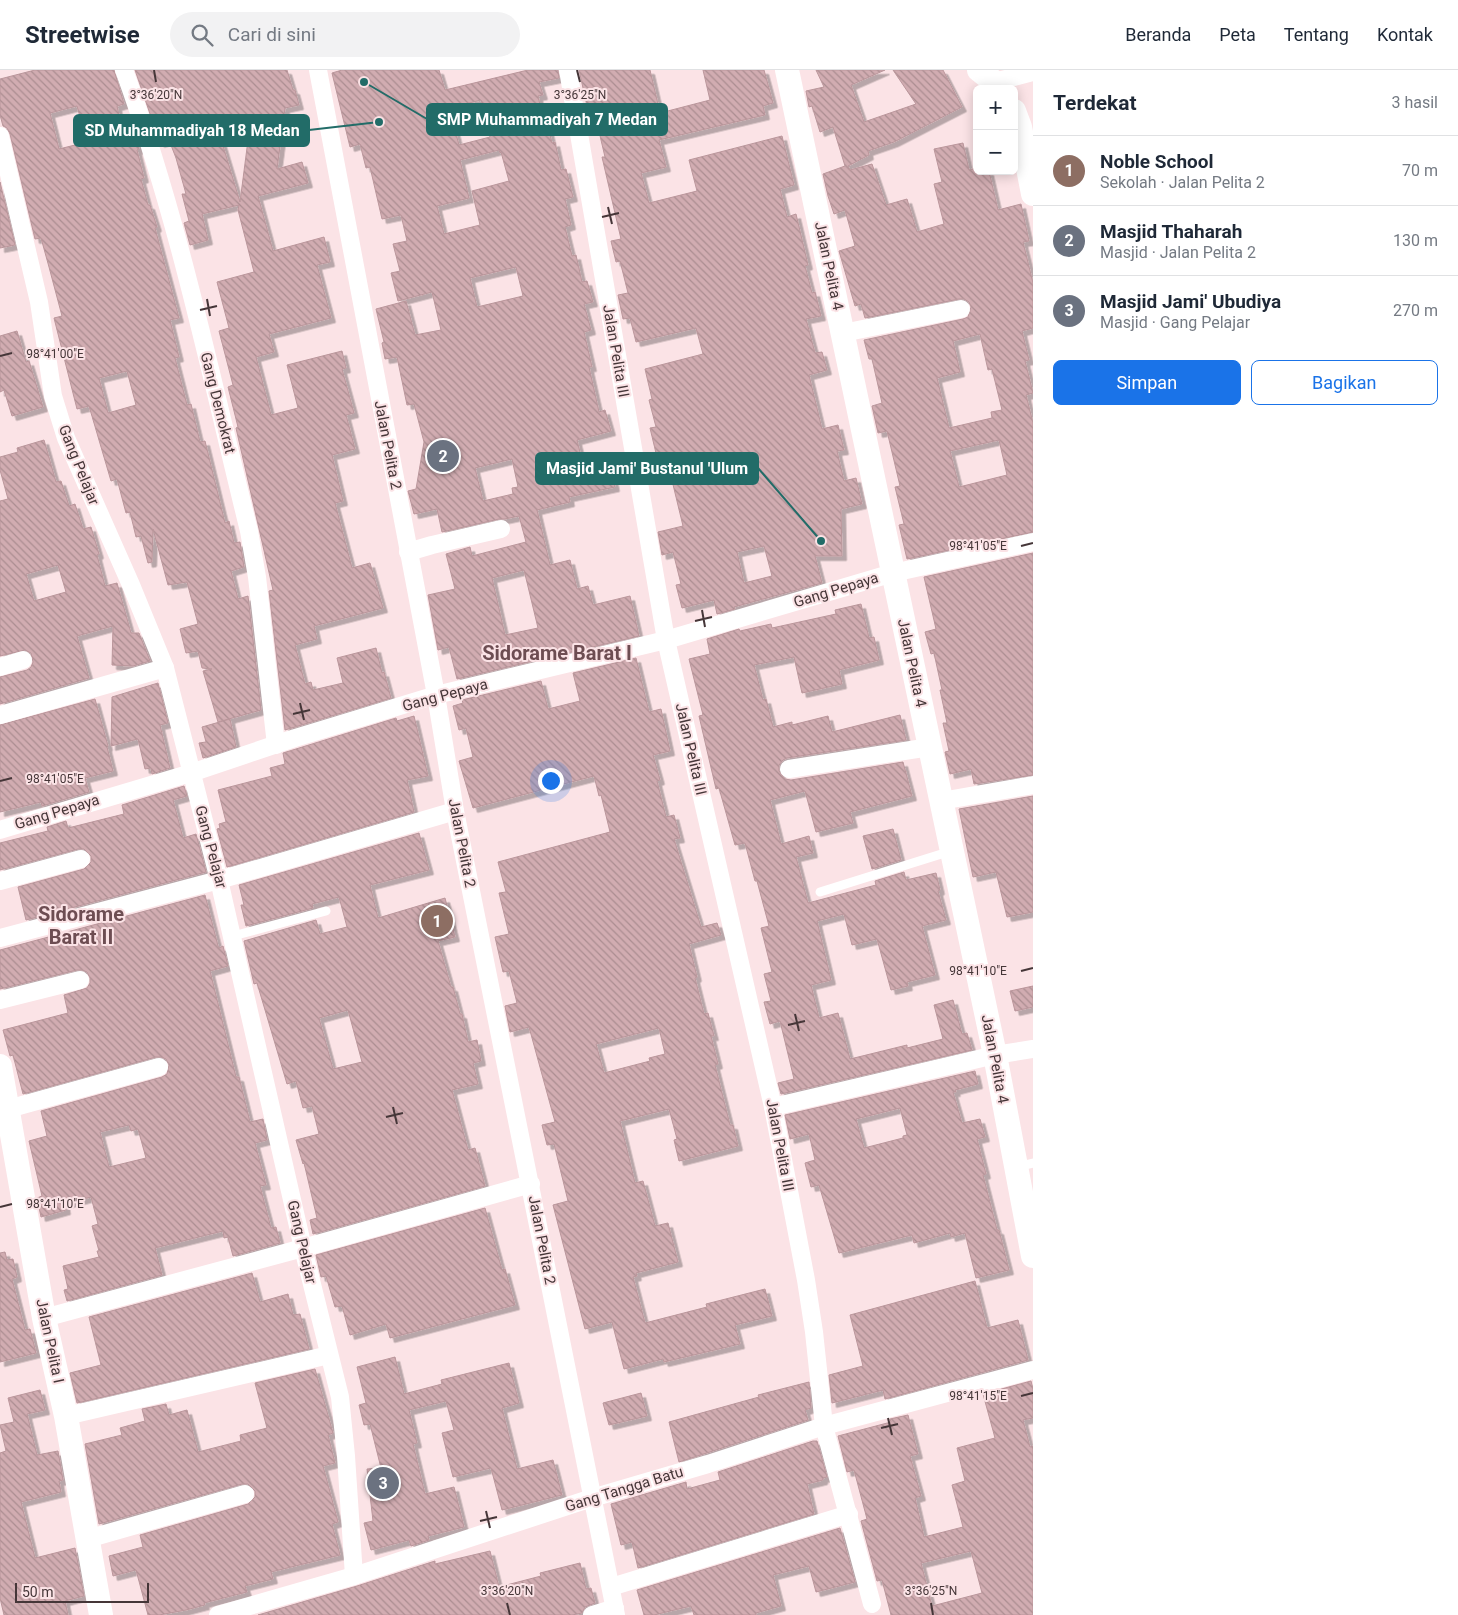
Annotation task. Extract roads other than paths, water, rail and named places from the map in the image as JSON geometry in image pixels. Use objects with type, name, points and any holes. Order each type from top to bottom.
[{"type":"street","name":"Gang Demokrat","points":[[124,70],[144,124],[164,189],[249,532],[257,577],[276,744]]},
{"type":"street","name":"Jalan Pelita 2","points":[[318,70],[436,695],[455,811],[616,1612]]},
{"type":"street","name":"Jalan Pelita III","points":[[568,70],[666,640],[773,1107],[806,1280],[814,1332],[824,1426],[872,1604]]},
{"type":"street","name":"Jalan Pelita 4","points":[[787,70],[995,1056],[1025,1165],[1032,1242]]},
{"type":"street","points":[[991,80],[1033,72]]},
{"type":"street","points":[[1018,122],[1033,194]]},
{"type":"street","name":"Gang Pelajar","points":[[0,136],[40,302],[53,396],[66,438],[131,585],[165,668],[233,936],[303,1248],[340,1398],[354,1576]]},
{"type":"street","points":[[843,333],[961,309]]},
{"type":"street","points":[[408,552],[432,544],[501,529]]},
{"type":"street","name":"Gang Pepaya","points":[[0,830],[191,773],[276,744],[436,695],[666,640],[893,573],[1033,542]]},
{"type":"street","points":[[0,667],[23,660]]},
{"type":"street","points":[[0,715],[165,668]]},
{"type":"street","points":[[789,769],[930,747]]},
{"type":"street","points":[[941,801],[1033,785]]},
{"type":"street","points":[[0,938],[219,880],[455,811]]},
{"type":"street","points":[[0,881],[81,859]]},
{"type":"street","points":[[0,1000],[80,980]]},
{"type":"street","points":[[773,1107],[1033,1049]]},
{"type":"street","name":"Jalan Pelita I","points":[[0,1066],[44,1318],[66,1416],[101,1615]]},
{"type":"street","points":[[8,1109],[159,1067]]},
{"type":"street","points":[[44,1318],[531,1184]]},
{"type":"street","points":[[66,1416],[330,1356]]},
{"type":"street","name":"Gang Tangga Batu","points":[[218,1615],[354,1576],[592,1498],[708,1464],[824,1426],[1033,1370]]},
{"type":"street","points":[[87,1539],[245,1494]]},
{"type":"street","points":[[611,1588],[849,1514]]},
{"type":"street","points":[[592,1615],[616,1612]]},
{"type":"lane","points":[[820,892],[952,850]]},
{"type":"lane","points":[[233,936],[326,911]]},
{"type":"place","name":"SMP Muhammadiyah 7 Medan","points":[[364,82]]},
{"type":"place","name":"SD Muhammadiyah 18 Medan","points":[[379,122]]},
{"type":"place","name":"Masjid Thaharah","points":[[443,456]]},
{"type":"place","name":"Masjid Jami' Bustanul 'Ulum","points":[[821,541]]},
{"type":"place","name":"Noble School","points":[[437,921]]},
{"type":"place","name":"Masjid Jami' Ubudiya","points":[[383,1483]]},
{"type":"district","name":"Sidorame Barat I","points":[[557,653]]},
{"type":"district","name":"Sidorame Barat II","points":[[81,926]]}]
